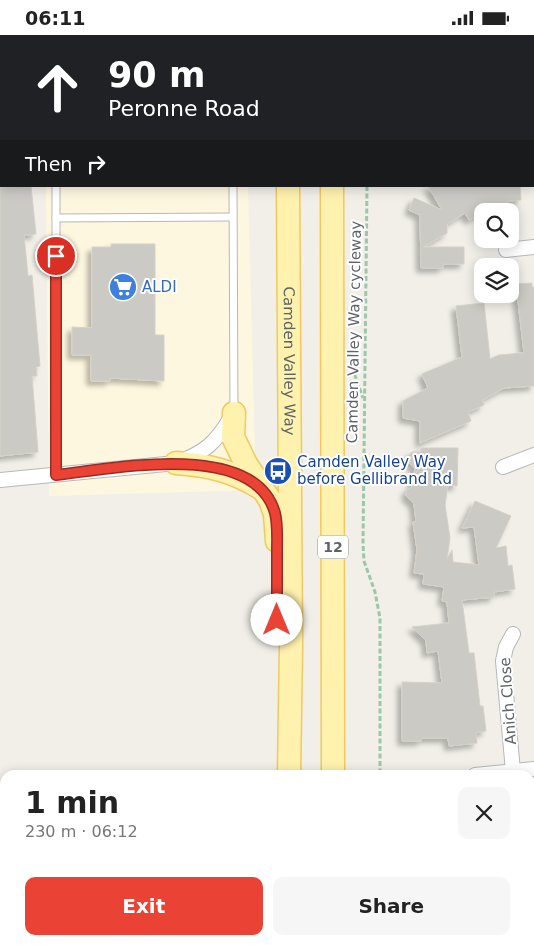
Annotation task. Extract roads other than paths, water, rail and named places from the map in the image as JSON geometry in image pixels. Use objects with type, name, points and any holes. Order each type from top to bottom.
[{"type":"main road","name":"Camden Valley Way","points":[[288,187],[291,646],[289,770]]},
{"type":"main road","name":"12","points":[[332,187],[333,770]]},
{"type":"main road","points":[[234,413],[233,437],[238,451],[276,514],[277,620],[291,646]]},
{"type":"main road","points":[[176,463],[223,469],[238,474],[262,489]]},
{"type":"street","points":[[506,250],[534,247]]},
{"type":"street","points":[[0,480],[176,463],[197,455],[211,446],[234,413]]},
{"type":"street","points":[[502,467],[534,455]]},
{"type":"street","name":"Anich Close","points":[[513,634],[506,647],[503,661],[513,770]]},
{"type":"lane","points":[[56,187],[56,475]]},
{"type":"lane","points":[[232,187],[234,413]]},
{"type":"lane","points":[[56,218],[232,217]]},
{"type":"place","name":"ALDI","points":[[123,287]]},
{"type":"place","name":"Camden Valley Way before Gellibrand Rd","points":[[278,471]]}]
